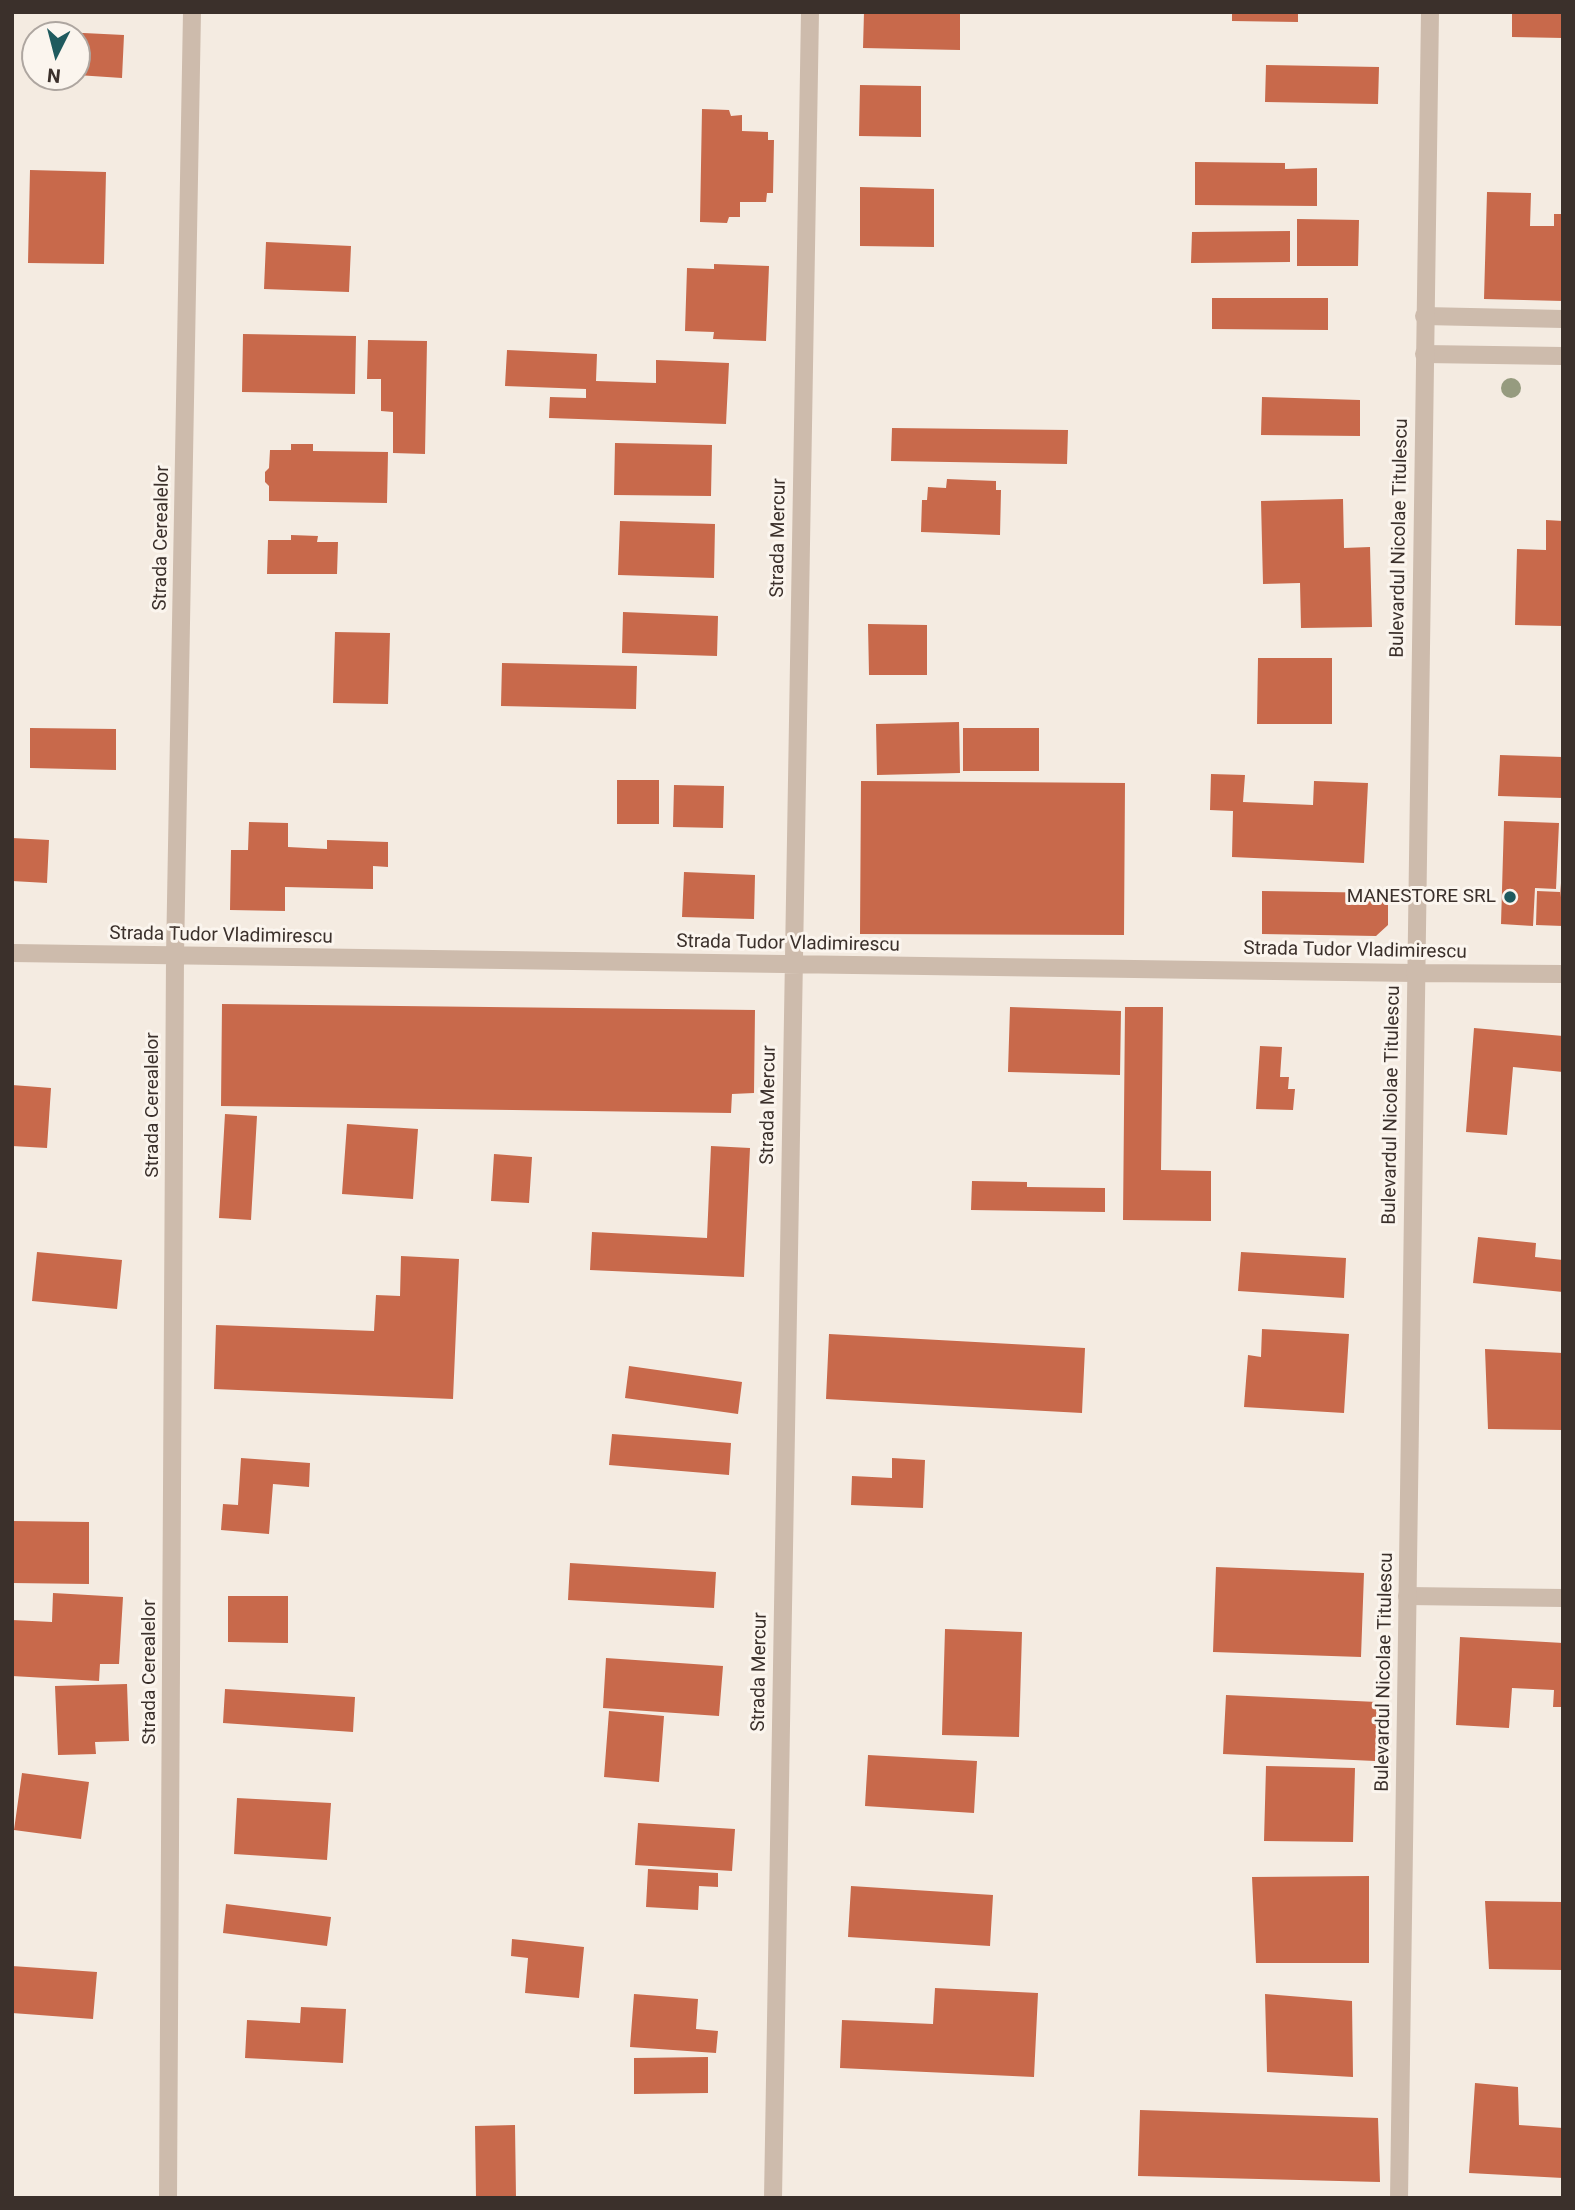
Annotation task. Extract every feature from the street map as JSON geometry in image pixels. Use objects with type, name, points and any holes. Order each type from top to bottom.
[{"type":"street","name":"Strada Cerealelor","points":[[168,2198],[175,956],[192,12]]},
{"type":"street","name":"Strada Mercur","points":[[773,2198],[810,12]]},
{"type":"street","name":"Bulevardul Nicolae Titulescu","points":[[1399,2198],[1430,12]]},
{"type":"street","points":[[1424,316],[1563,319]]},
{"type":"street","points":[[1424,354],[1563,356]]},
{"type":"street","name":"Strada Tudor Vladimirescu","points":[[12,953],[792,966],[1563,974]]},
{"type":"street","points":[[1407,1596],[1563,1598]]},
{"type":"building","points":[[864,12],[960,12],[960,50],[863,48]]},
{"type":"building","points":[[1232,12],[1298,12],[1298,22],[1232,21]]},
{"type":"building","points":[[1512,12],[1563,12],[1563,38],[1512,37]]},
{"type":"building","points":[[91,33],[124,35],[122,78],[91,76]]},
{"type":"building","points":[[1266,65],[1379,67],[1378,104],[1265,102]]},
{"type":"building","points":[[860,85],[921,86],[921,137],[859,136]]},
{"type":"building","points":[[702,109],[729,110],[731,116],[742,115],[742,131],[768,132],[768,140],[774,140],[773,193],[767,193],[766,202],[740,202],[740,217],[729,217],[727,223],[700,222]]},
{"type":"building","points":[[1195,162],[1285,163],[1285,169],[1317,168],[1317,206],[1195,205]]},
{"type":"building","points":[[30,170],[106,172],[104,264],[28,263]]},
{"type":"building","points":[[860,187],[934,189],[934,247],[860,246]]},
{"type":"building","points":[[1487,192],[1531,193],[1530,226],[1554,226],[1554,214],[1563,214],[1563,301],[1484,299]]},
{"type":"building","points":[[1297,219],[1359,220],[1358,266],[1297,266]]},
{"type":"building","points":[[1290,231],[1290,262],[1191,263],[1192,232]]},
{"type":"building","points":[[266,242],[351,246],[349,292],[264,289]]},
{"type":"building","points":[[714,264],[769,266],[766,341],[713,339],[714,332],[685,331],[687,268],[714,269]]},
{"type":"building","points":[[1212,298],[1328,298],[1328,330],[1212,329]]},
{"type":"building","points":[[243,334],[356,336],[355,394],[242,392]]},
{"type":"building","points":[[368,340],[427,341],[425,454],[393,453],[393,412],[381,411],[381,379],[367,379]]},
{"type":"building","points":[[507,350],[597,354],[596,381],[656,383],[656,360],[729,363],[726,424],[549,418],[550,397],[586,398],[586,389],[505,386]]},
{"type":"building","points":[[1262,397],[1360,400],[1360,436],[1261,435]]},
{"type":"building","points":[[892,428],[1068,430],[1067,464],[891,461]]},
{"type":"building","points":[[615,443],[712,445],[711,496],[614,495]]},
{"type":"building","points":[[291,444],[313,444],[313,451],[388,452],[387,503],[269,501],[265,472],[269,468],[270,450],[291,450]]},
{"type":"building","points":[[947,479],[996,481],[996,490],[1001,490],[1000,535],[921,532],[922,500],[927,500],[928,487],[946,488]]},
{"type":"building","points":[[1343,499],[1344,548],[1370,547],[1372,627],[1301,628],[1300,583],[1263,584],[1261,501]]},
{"type":"building","points":[[1546,520],[1563,521],[1563,626],[1515,625],[1517,549],[1546,550]]},
{"type":"building","points":[[620,521],[715,524],[714,578],[618,575]]},
{"type":"building","points":[[291,535],[318,536],[317,542],[338,542],[337,574],[267,574],[268,540],[291,540]]},
{"type":"building","points":[[623,612],[718,616],[717,656],[622,653]]},
{"type":"building","points":[[868,624],[927,625],[927,675],[869,675]]},
{"type":"building","points":[[335,632],[390,633],[388,704],[333,703]]},
{"type":"building","points":[[1258,658],[1332,658],[1332,724],[1257,724]]},
{"type":"building","points":[[502,663],[637,666],[636,709],[501,706]]},
{"type":"building","points":[[959,722],[960,773],[877,775],[876,724]]},
{"type":"building","points":[[30,728],[116,729],[116,770],[30,768]]},
{"type":"building","points":[[963,728],[1039,728],[1039,771],[963,771]]},
{"type":"building","points":[[1500,755],[1563,757],[1563,798],[1498,796]]},
{"type":"building","points":[[1211,774],[1245,775],[1243,802],[1313,805],[1314,781],[1368,783],[1364,863],[1232,857],[1233,811],[1210,810]]},
{"type":"building","points":[[617,780],[659,780],[659,824],[617,824]]},
{"type":"building","points":[[861,781],[1125,783],[1124,935],[860,934]]},
{"type":"building","points":[[674,785],[724,786],[723,828],[673,827]]},
{"type":"building","points":[[1504,821],[1559,823],[1556,889],[1535,888],[1533,926],[1501,924]]},
{"type":"building","points":[[249,822],[288,823],[288,847],[327,849],[327,840],[388,842],[388,867],[373,866],[373,889],[285,887],[285,911],[230,910],[231,850],[248,850]]},
{"type":"building","points":[[12,838],[49,840],[47,883],[12,881]]},
{"type":"building","points":[[684,872],[755,875],[754,919],[682,917]]},
{"type":"building","points":[[1560,883],[1563,926],[1536,925],[1537,891],[1560,892]]},
{"type":"building","points":[[1262,891],[1388,893],[1388,925],[1376,936],[1262,934]]},
{"type":"building","points":[[222,1004],[755,1010],[754,1093],[732,1094],[731,1113],[221,1106]]},
{"type":"building","points":[[1010,1007],[1121,1011],[1120,1075],[1008,1072]]},
{"type":"building","points":[[1125,1007],[1163,1007],[1161,1170],[1211,1171],[1211,1221],[1123,1220]]},
{"type":"building","points":[[1474,1028],[1563,1036],[1563,1072],[1513,1067],[1507,1135],[1466,1132]]},
{"type":"building","points":[[1260,1046],[1282,1047],[1280,1077],[1289,1077],[1288,1089],[1295,1089],[1293,1110],[1256,1109]]},
{"type":"building","points":[[12,1085],[51,1088],[47,1148],[12,1146]]},
{"type":"building","points":[[225,1114],[257,1116],[251,1220],[219,1218]]},
{"type":"building","points":[[347,1124],[418,1129],[413,1199],[342,1194]]},
{"type":"building","points":[[711,1146],[750,1148],[744,1277],[590,1270],[592,1232],[707,1238]]},
{"type":"building","points":[[494,1154],[532,1157],[529,1203],[491,1201]]},
{"type":"building","points":[[972,1181],[1027,1182],[1027,1187],[1105,1188],[1105,1212],[971,1210]]},
{"type":"building","points":[[1478,1237],[1536,1243],[1535,1257],[1563,1260],[1563,1292],[1473,1283]]},
{"type":"building","points":[[37,1252],[122,1260],[117,1309],[32,1301]]},
{"type":"building","points":[[1241,1252],[1346,1258],[1344,1298],[1238,1291]]},
{"type":"building","points":[[401,1256],[459,1259],[453,1399],[214,1389],[216,1325],[374,1331],[376,1295],[400,1296]]},
{"type":"building","points":[[1262,1329],[1349,1334],[1344,1413],[1244,1407],[1248,1355],[1261,1357]]},
{"type":"building","points":[[829,1334],[1085,1348],[1082,1413],[826,1399]]},
{"type":"building","points":[[1485,1349],[1563,1353],[1563,1430],[1488,1429]]},
{"type":"building","points":[[629,1366],[742,1382],[738,1414],[625,1398]]},
{"type":"building","points":[[612,1434],[731,1443],[729,1475],[609,1465]]},
{"type":"building","points":[[241,1458],[310,1463],[309,1487],[273,1484],[269,1534],[221,1530],[223,1504],[238,1505]]},
{"type":"building","points":[[892,1458],[925,1460],[923,1508],[851,1505],[852,1476],[892,1478]]},
{"type":"building","points":[[12,1521],[89,1522],[89,1584],[12,1583]]},
{"type":"building","points":[[570,1563],[716,1572],[714,1608],[568,1600]]},
{"type":"building","points":[[1216,1567],[1364,1573],[1361,1657],[1213,1652]]},
{"type":"building","points":[[53,1593],[123,1597],[119,1664],[100,1664],[99,1681],[12,1676],[12,1620],[52,1622]]},
{"type":"building","points":[[228,1596],[288,1596],[288,1643],[228,1642]]},
{"type":"building","points":[[945,1629],[1022,1632],[1019,1737],[942,1735]]},
{"type":"building","points":[[1460,1637],[1563,1643],[1563,1707],[1553,1707],[1554,1690],[1512,1688],[1509,1728],[1456,1725]]},
{"type":"building","points":[[606,1658],[723,1666],[719,1716],[603,1708]]},
{"type":"building","points":[[127,1684],[129,1741],[95,1742],[96,1754],[58,1755],[55,1686]]},
{"type":"building","points":[[225,1689],[355,1697],[353,1732],[223,1723]]},
{"type":"building","points":[[1226,1695],[1377,1702],[1375,1761],[1223,1754]]},
{"type":"building","points":[[609,1711],[664,1716],[659,1782],[604,1777]]},
{"type":"building","points":[[868,1755],[977,1761],[974,1813],[865,1806]]},
{"type":"building","points":[[1266,1766],[1355,1768],[1353,1842],[1264,1841]]},
{"type":"building","points":[[22,1773],[89,1782],[81,1839],[14,1830]]},
{"type":"building","points":[[237,1798],[331,1803],[327,1860],[234,1854]]},
{"type":"building","points":[[638,1823],[735,1829],[732,1871],[635,1865]]},
{"type":"building","points":[[648,1869],[718,1873],[718,1887],[699,1886],[698,1910],[646,1907]]},
{"type":"building","points":[[1369,1876],[1369,1963],[1256,1963],[1252,1877]]},
{"type":"building","points":[[851,1886],[993,1895],[990,1946],[848,1937]]},
{"type":"building","points":[[1485,1901],[1563,1902],[1563,1970],[1489,1969]]},
{"type":"building","points":[[226,1904],[331,1917],[327,1946],[223,1933]]},
{"type":"building","points":[[512,1939],[584,1947],[579,1998],[525,1993],[528,1958],[511,1956]]},
{"type":"building","points":[[12,1966],[97,1972],[93,2019],[12,2013]]},
{"type":"building","points":[[935,1988],[1038,1993],[1034,2077],[840,2068],[842,2020],[933,2024]]},
{"type":"building","points":[[634,1994],[698,1999],[696,2029],[718,2031],[716,2053],[630,2047]]},
{"type":"building","points":[[1265,1994],[1352,2001],[1353,2077],[1267,2072]]},
{"type":"building","points":[[301,2007],[346,2009],[343,2063],[245,2058],[247,2020],[300,2023]]},
{"type":"building","points":[[708,2057],[708,2093],[634,2094],[634,2058]]},
{"type":"building","points":[[1475,2083],[1518,2087],[1519,2125],[1563,2128],[1563,2178],[1469,2173]]},
{"type":"building","points":[[1140,2110],[1378,2118],[1380,2182],[1138,2176]]},
{"type":"building","points":[[515,2125],[516,2198],[476,2198],[475,2126]]},
{"type":"place","name":"MANESTORE SRL","points":[[1510,897]]}]
